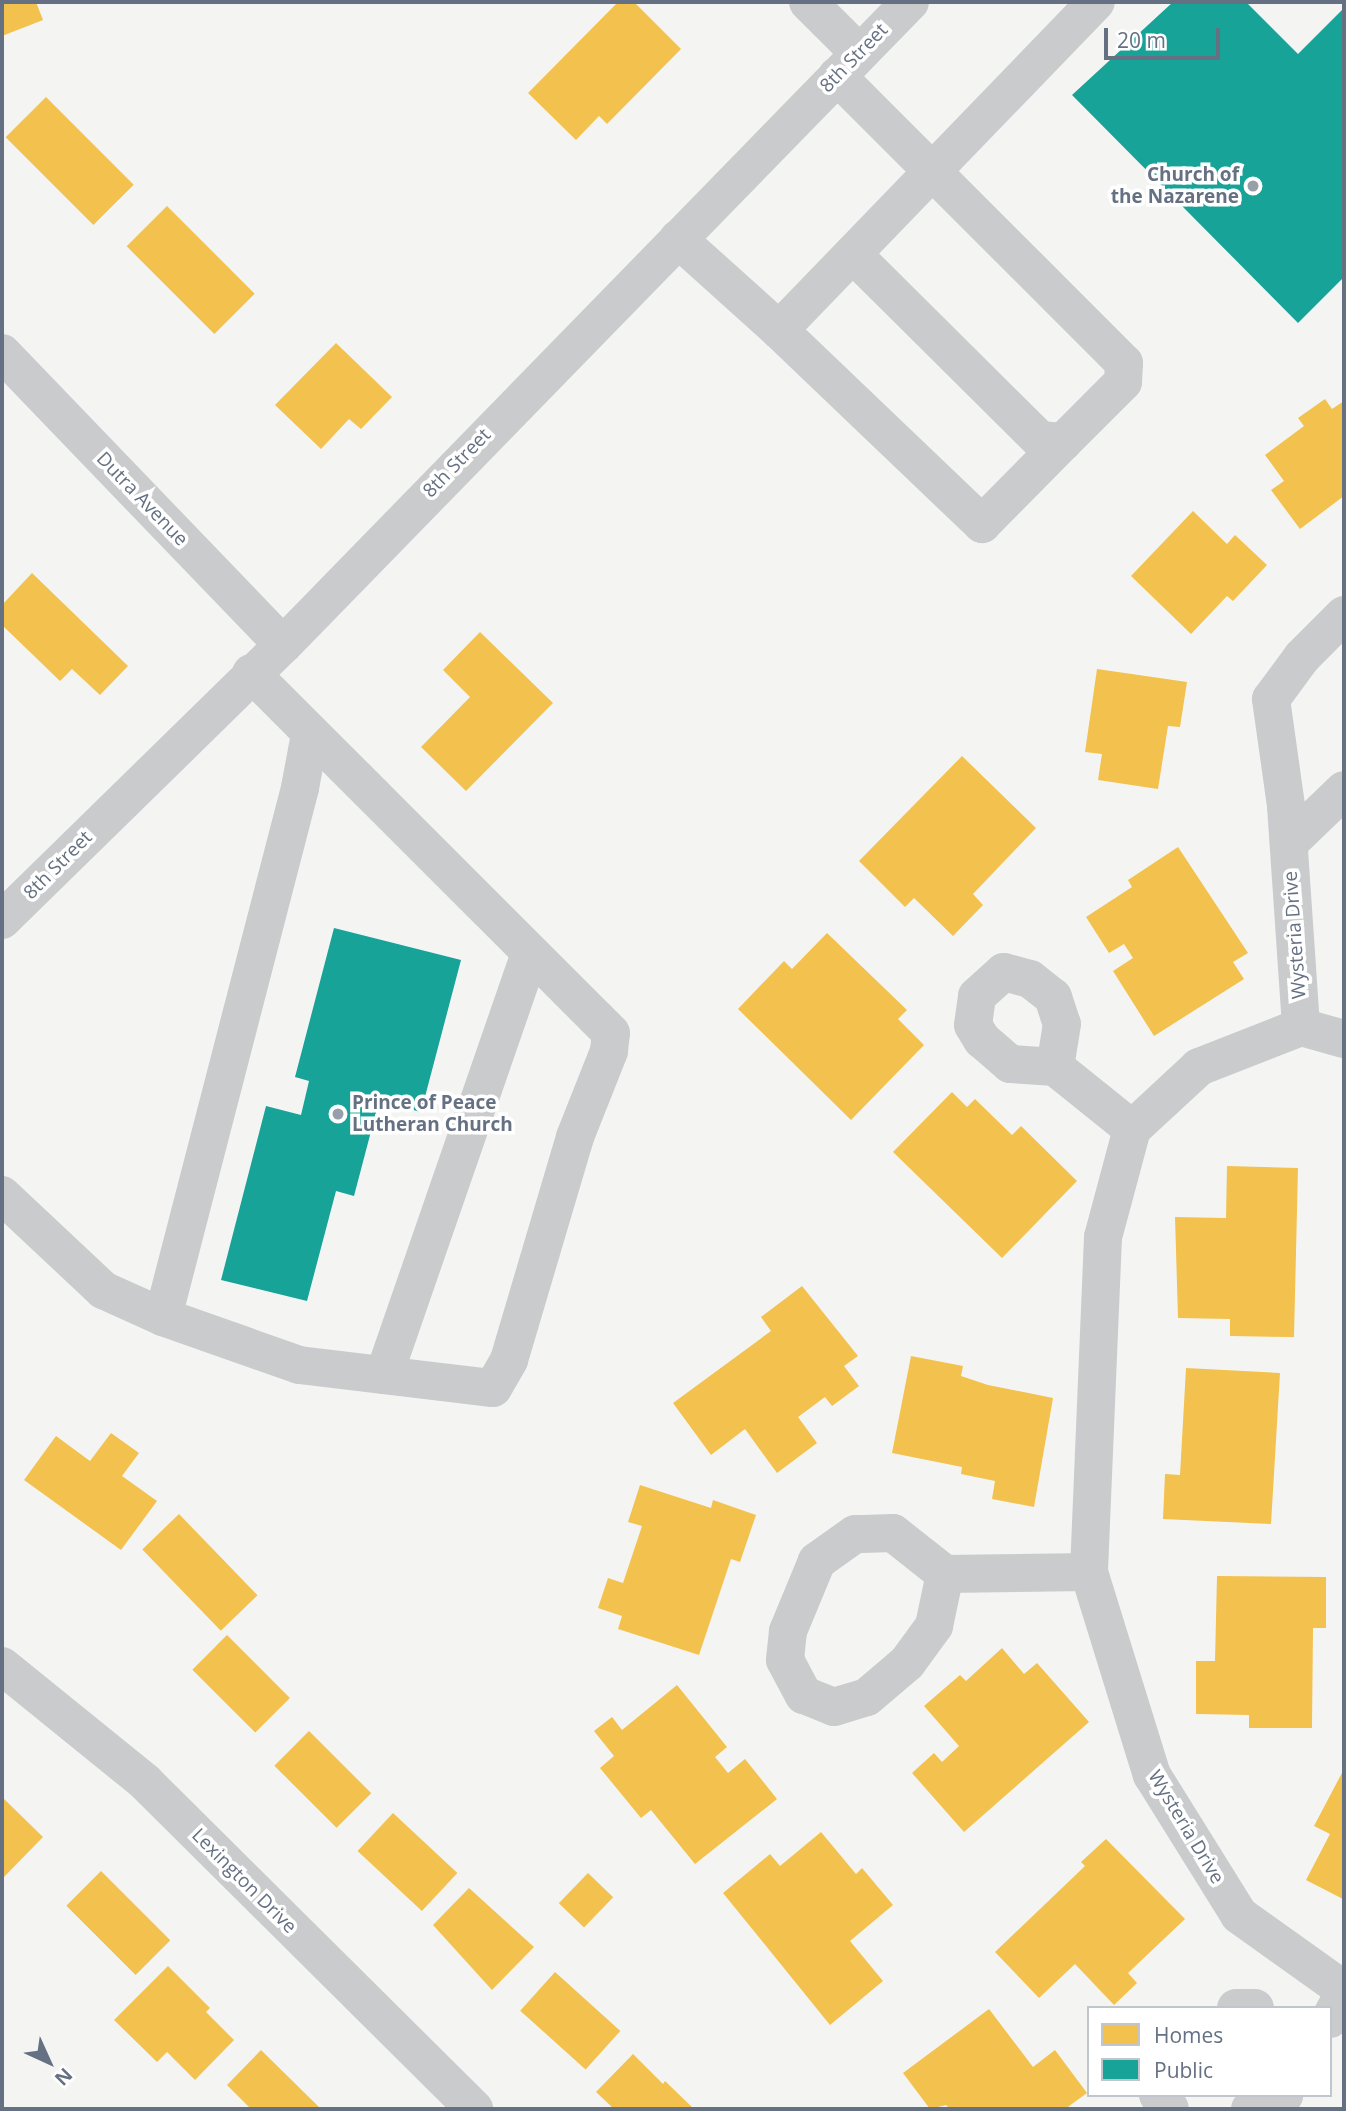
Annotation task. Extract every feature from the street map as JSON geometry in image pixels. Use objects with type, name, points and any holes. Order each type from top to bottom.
[{"type":"street","points":[[678,239],[779,330],[982,524],[1123,382],[1124,363],[934,169],[848,64],[808,2]]},
{"type":"street","name":"8th Street","points":[[2,920],[251,673],[283,645],[910,2]]},
{"type":"street","points":[[779,330],[1096,2]]},
{"type":"street","points":[[853,254],[1040,440],[1063,442]]},
{"type":"street","name":"Dutra Avenue","points":[[2,353],[283,645]]},
{"type":"street","name":"Wysteria Drive","points":[[1301,1027],[1289,843],[1271,699],[1303,657],[1344,615]]},
{"type":"street","points":[[2,1195],[103,1290],[163,1318],[299,1365],[493,1388],[509,1360],[575,1137],[610,1051],[611,1033],[251,673]]},
{"type":"street","points":[[163,1318],[300,788],[310,734]]},
{"type":"street","name":"Wysteria Drive","points":[[1289,843],[1344,790]]},
{"type":"street","points":[[384,1375],[530,954]]},
{"type":"street","name":"Wysteria Drive","points":[[1332,2015],[1344,1992],[1239,1915],[1152,1775],[1089,1572],[1103,1237],[1132,1129],[1199,1067],[1301,1027],[1344,1039]]},
{"type":"street","points":[[1055,1067],[1132,1129]]},
{"type":"street","points":[[945,1574],[934,1626],[897,1671],[867,1697],[834,1707],[804,1695],[785,1660],[788,1631],[817,1561],[855,1534],[892,1533],[945,1574],[1089,1572]]},
{"type":"street","name":"Lexington Drive","points":[[2,1666],[145,1782],[474,2109]]},
{"type":"street","points":[[1250,2109],[1279,2097]]},
{"type":"building: Homes","points":[[2,2],[36,2],[43,20],[2,36]]},
{"type":"building: Homes","points":[[618,2],[634,2],[681,49],[607,124],[599,116],[576,140],[528,93]]},
{"type":"building: Homes","points":[[46,97],[134,185],[93,225],[6,137]]},
{"type":"building: Homes","points":[[167,206],[255,294],[214,334],[127,246]]},
{"type":"building: Homes","points":[[336,343],[392,397],[361,429],[349,419],[321,449],[275,405]]},
{"type":"building: Homes","points":[[1325,399],[1332,409],[1344,401],[1344,496],[1300,529],[1271,490],[1284,481],[1265,455],[1304,426],[1298,418]]},
{"type":"building: Homes","points":[[1193,511],[1227,544],[1235,535],[1267,565],[1233,601],[1227,596],[1191,634],[1131,576]]},
{"type":"building: Homes","points":[[32,573],[128,666],[100,695],[72,669],[60,681],[2,625],[2,605]]},
{"type":"building: Homes","points":[[480,632],[553,703],[466,791],[421,747],[470,697],[443,670]]},
{"type":"building: Homes","points":[[1097,669],[1187,682],[1180,727],[1168,726],[1158,789],[1098,780],[1102,754],[1085,752]]},
{"type":"building: Homes","points":[[962,756],[1036,828],[973,894],[983,905],[953,936],[914,898],[905,907],[859,861]]},
{"type":"building: Homes","points":[[1178,847],[1248,953],[1233,962],[1244,979],[1154,1036],[1113,971],[1133,958],[1124,944],[1109,953],[1086,917],[1132,887],[1128,880]]},
{"type":"building: Homes","points":[[827,933],[907,1010],[898,1019],[924,1045],[851,1120],[738,1009],[784,961],[792,969]]},
{"type":"building: Homes","points":[[952,1092],[967,1107],[975,1099],[1012,1135],[1021,1126],[1077,1181],[1002,1258],[893,1152]]},
{"type":"building: Homes","points":[[1227,1166],[1298,1168],[1294,1337],[1230,1336],[1230,1319],[1178,1318],[1175,1217],[1226,1218]]},
{"type":"building: Homes","points":[[802,1286],[858,1356],[844,1366],[859,1386],[832,1406],[825,1397],[798,1417],[817,1443],[777,1473],[745,1429],[711,1455],[673,1403],[771,1331],[761,1317]]},
{"type":"building: Homes","points":[[911,1356],[963,1366],[961,1376],[988,1385],[1053,1398],[1034,1507],[992,1499],[995,1481],[961,1474],[962,1467],[892,1453]]},
{"type":"building: Homes","points":[[1186,1368],[1280,1373],[1271,1524],[1163,1519],[1165,1474],[1180,1475]]},
{"type":"building: Homes","points":[[111,1433],[139,1453],[122,1476],[157,1501],[121,1550],[24,1480],[56,1436],[90,1461]]},
{"type":"building: Homes","points":[[640,1485],[711,1508],[713,1500],[756,1515],[740,1562],[731,1559],[699,1655],[618,1629],[622,1616],[598,1608],[608,1578],[623,1583],[642,1526],[628,1522]]},
{"type":"building: Homes","points":[[179,1514],[257,1595],[221,1631],[142,1549]]},
{"type":"building: Homes","points":[[1217,1576],[1326,1577],[1326,1628],[1313,1628],[1312,1728],[1249,1728],[1249,1715],[1196,1714],[1196,1661],[1215,1661]]},
{"type":"building: Homes","points":[[227,1635],[290,1698],[255,1733],[192,1670]]},
{"type":"building: Homes","points":[[1002,1648],[1024,1674],[1037,1663],[1089,1722],[964,1832],[912,1773],[934,1753],[942,1762],[959,1746],[924,1706],[960,1675],[966,1681]]},
{"type":"building: Homes","points":[[677,1685],[727,1747],[715,1757],[728,1773],[745,1759],[777,1799],[695,1864],[651,1810],[641,1818],[600,1768],[614,1756],[594,1731],[612,1717],[622,1730]]},
{"type":"building: Homes","points":[[309,1731],[371,1793],[337,1828],[274,1766]]},
{"type":"building: Homes","points":[[1344,1769],[1343,1899],[1306,1880],[1330,1834],[1314,1826]]},
{"type":"building: Homes","points":[[2,1797],[43,1837],[2,1879]]},
{"type":"building: Homes","points":[[393,1813],[457,1873],[422,1911],[358,1851]]},
{"type":"building: Homes","points":[[821,1832],[856,1874],[862,1868],[893,1905],[850,1941],[883,1981],[830,2025],[723,1893],[770,1854],[780,1866]]},
{"type":"building: Homes","points":[[1106,1839],[1185,1919],[1128,1973],[1137,1983],[1114,2005],[1075,1964],[1039,1998],[995,1952],[1085,1866],[1081,1862]]},
{"type":"building: Homes","points":[[101,1871],[170,1940],[136,1975],[66,1906]]},
{"type":"building: Homes","points":[[588,1873],[613,1897],[584,1928],[559,1903]]},
{"type":"building: Homes","points":[[469,1888],[534,1947],[492,1990],[433,1925]]},
{"type":"building: Homes","points":[[168,1966],[210,2008],[206,2012],[234,2040],[195,2080],[167,2052],[157,2062],[114,2020]]},
{"type":"building: Homes","points":[[555,1972],[620,2031],[586,2070],[520,2011]]},
{"type":"building: Homes","points":[[989,2009],[1033,2067],[1055,2050],[1087,2093],[1065,2109],[950,2109],[946,2105],[930,2109],[903,2073]]},
{"type":"building: Homes","points":[[261,2050],[321,2109],[251,2109],[227,2085]]},
{"type":"building: Homes","points":[[633,2054],[663,2084],[665,2081],[694,2109],[614,2109],[596,2092]]},
{"type":"building: Public","name":"Church of the Nazarene","points":[[1173,2],[1246,2],[1298,54],[1344,8],[1344,277],[1298,323],[1072,95]]},
{"type":"building: Public","name":"Prince of Peace Lutheran Church","points":[[334,928],[461,960],[421,1112],[379,1101],[354,1196],[336,1191],[307,1301],[221,1280],[266,1106],[301,1115],[309,1081],[295,1077]]},
{"type":"place","name":"Church of the Nazarene","points":[[1253,186]]},
{"type":"place","name":"Prince of Peace Lutheran Church","points":[[338,1114]]}]
